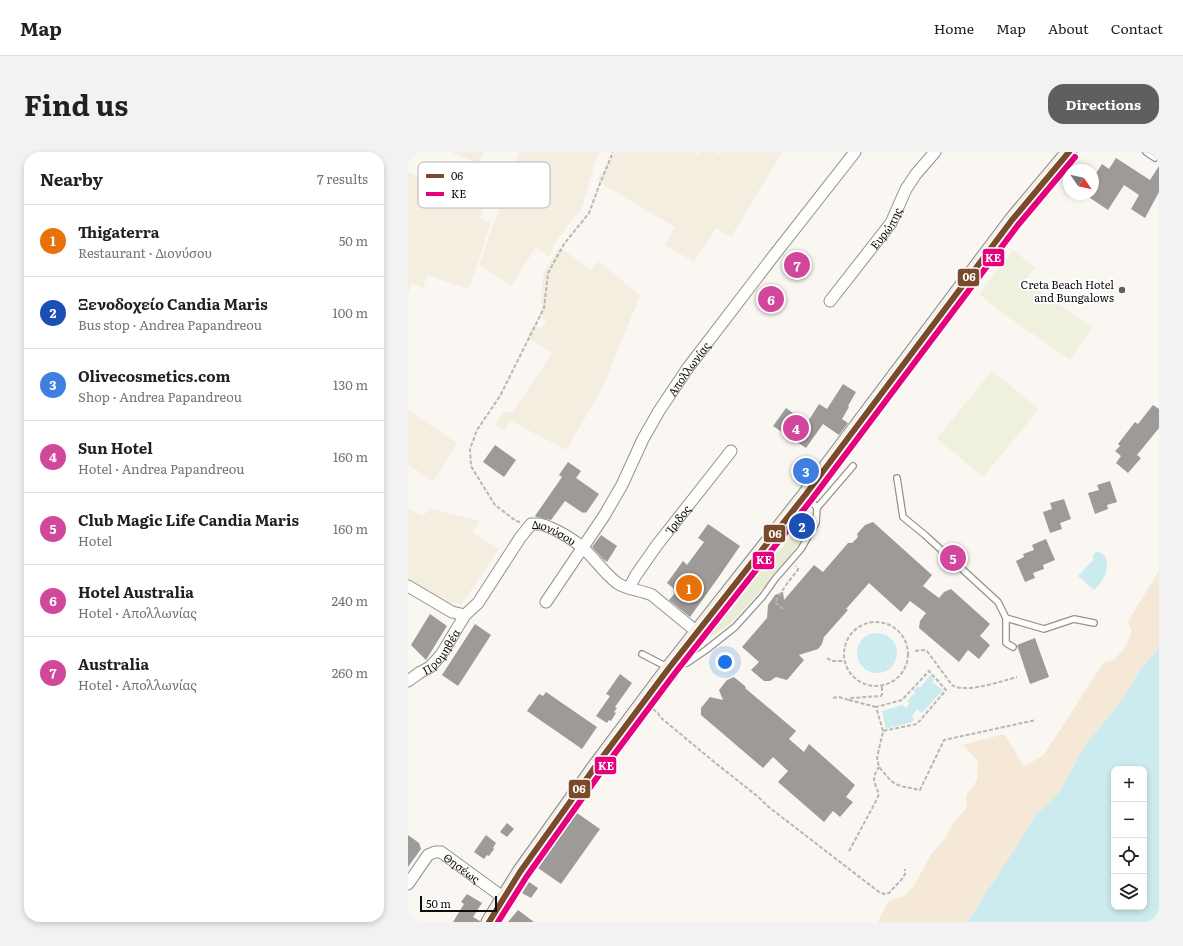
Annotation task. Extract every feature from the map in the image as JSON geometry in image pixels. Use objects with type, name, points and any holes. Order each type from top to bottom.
[{"type":"main road","points":[[489,922],[520,872],[669,668],[806,494],[1012,220],[1069,152]]},
{"type":"street","name":"Απολλωνίας","points":[[546,602],[604,516],[622,485],[643,439],[659,411],[687,369],[855,152]]},
{"type":"street","name":"Ευρώπης","points":[[830,301],[891,223],[906,189],[916,174],[935,152]]},
{"type":"street","name":"Ίριδος","points":[[629,588],[636,575],[657,545],[731,451]]},
{"type":"street","name":"Διονύσου","points":[[465,615],[478,603],[520,538],[531,524],[540,524],[552,529],[582,548],[611,578],[619,584],[652,594],[697,632]]},
{"type":"street","points":[[410,590],[452,612],[465,615]]},
{"type":"street","name":"Προμηθέα","points":[[408,680],[430,667],[442,655],[465,615]]},
{"type":"street","name":"Θησέως","points":[[408,884],[428,855],[435,852],[441,852],[504,898]]},
{"type":"lane","points":[[1146,152],[1155,158],[1159,153]]},
{"type":"lane","points":[[642,654],[669,668],[687,663],[735,627],[763,596],[775,579],[801,549],[816,523],[817,508],[853,466]]},
{"type":"lane","points":[[897,478],[903,517],[925,535],[998,602],[1006,618],[1006,643],[1013,647]]},
{"type":"lane","points":[[806,494],[817,508]]},
{"type":"lane","points":[[1006,618],[1044,629],[1074,619],[1094,623]]},
{"type":"path","points":[[531,524],[516,521],[495,505],[471,466],[470,449],[477,430],[500,396],[544,308],[548,273],[564,244],[589,213],[613,152]]},
{"type":"path","points":[[783,609],[775,602],[798,570],[796,566],[792,567]]},
{"type":"path","points":[[879,621],[890,624],[898,630],[905,639],[908,649],[908,660],[904,670],[897,678],[888,684],[882,685],[867,685],[858,681],[850,673],[843,654],[845,643],[850,633],[858,626],[868,622],[879,621]]},
{"type":"path","points":[[915,651],[926,651],[955,687],[978,687],[1017,677]]},
{"type":"path","points":[[827,658],[832,661],[845,661]]},
{"type":"path","points":[[833,698],[839,696],[876,707],[902,700],[929,671],[946,690],[917,724],[883,731]]},
{"type":"path","points":[[850,700],[851,698],[881,696],[882,685]]},
{"type":"path","points":[[876,707],[883,731],[877,758],[879,768],[891,782],[900,786],[920,790],[944,740],[1036,720]]},
{"type":"path","points":[[653,708],[660,717],[770,808],[879,892],[889,894],[905,874],[905,868]]},
{"type":"path","points":[[849,851],[879,794],[873,781],[874,775],[879,768]]},
{"type":"shaded area","points":[[451,152],[483,152],[479,162]]},
{"type":"shaded area","points":[[519,152],[600,152],[595,163],[581,210],[555,243],[549,257],[536,247],[511,286],[479,265],[499,208],[550,208],[550,162],[515,162]]},
{"type":"shaded area","points":[[616,152],[695,152],[698,154],[701,152],[716,152],[720,154],[722,152],[782,152],[731,237],[716,228],[694,262],[665,245],[675,227],[597,181]]},
{"type":"shaded area","points":[[408,173],[418,176],[418,208],[483,208],[480,218],[491,222],[469,289],[427,275],[423,288],[411,283],[408,295]]},
{"type":"shaded area","points":[[560,247],[591,270],[599,261],[640,296],[602,389],[566,450],[511,421],[504,430],[495,425],[505,411],[512,413],[552,353],[527,337],[533,325],[541,328],[546,321],[539,315],[543,305],[541,303],[544,272]]},
{"type":"shaded area","points":[[408,410],[457,443],[433,482],[408,464]]},
{"type":"shaded area","points":[[408,509],[422,516],[431,509],[479,521],[472,532],[499,549],[461,605],[453,602],[449,609],[408,588]]},
{"type":"green space","points":[[1013,250],[1035,267],[1025,281],[1092,327],[1070,360],[1001,312],[979,294]]},
{"type":"green space","points":[[992,371],[1039,409],[983,477],[937,438]]},
{"type":"green space","points":[[805,518],[810,521],[806,534],[774,576],[732,622],[694,649],[737,595],[783,546]]},
{"type":"sand","points":[[1159,571],[1159,648],[1140,670],[1124,697],[1084,747],[1060,791],[1035,815],[1022,838],[967,922],[878,922],[885,907],[890,901],[904,896],[914,886],[930,856],[946,837],[953,823],[967,807],[966,796],[977,780],[978,761],[963,745],[1004,734],[1024,766],[1043,756],[1104,662],[1114,660],[1124,649],[1132,632],[1128,621]]},
{"type":"water","points":[[1096,552],[1100,552],[1106,557],[1107,570],[1103,579],[1094,590],[1078,576],[1093,560],[1093,555]]},
{"type":"water","points":[[881,633],[888,636],[894,642],[897,653],[896,661],[888,670],[881,673],[873,673],[866,670],[858,661],[857,649],[860,642],[869,634]]},
{"type":"water","points":[[1159,648],[1159,922],[967,922],[1022,838],[1035,815],[1060,791],[1084,747],[1124,697],[1140,670]]},
{"type":"water","points":[[930,675],[934,679],[932,682],[943,690],[922,713],[917,709],[912,716],[914,720],[912,722],[886,729],[882,711],[902,705],[906,708],[910,703],[907,701],[915,693],[914,691],[917,687],[921,687]]},
{"type":"building","points":[[1116,158],[1150,180],[1159,166],[1159,192],[1145,218],[1131,209],[1139,195],[1124,185],[1108,210],[1093,200],[1099,200],[1099,169],[1102,164],[1109,169]]},
{"type":"building","points":[[843,384],[856,392],[842,419],[848,423],[839,435],[823,424],[806,448],[773,426],[786,408],[807,423],[819,404],[827,409]]},
{"type":"building","points":[[1153,405],[1159,409],[1159,428],[1137,455],[1141,458],[1128,473],[1116,463],[1121,456],[1115,451],[1120,446],[1118,444],[1135,422],[1138,424]]},
{"type":"building","points":[[495,445],[516,460],[504,477],[483,462]]},
{"type":"building","points":[[568,462],[581,471],[576,478],[599,494],[586,513],[583,513],[565,501],[551,520],[535,516],[562,477],[559,475]]},
{"type":"building","points":[[1110,481],[1117,502],[1107,505],[1108,509],[1095,514],[1088,493],[1099,490],[1097,485]]},
{"type":"building","points":[[1064,499],[1071,519],[1060,523],[1062,529],[1050,533],[1043,512],[1052,509],[1050,503]]},
{"type":"building","points":[[873,522],[932,575],[923,586],[939,598],[944,592],[951,589],[990,624],[980,636],[990,645],[979,659],[968,650],[959,662],[919,628],[920,621],[926,613],[910,601],[901,612],[869,583],[824,637],[822,644],[818,649],[799,655],[804,660],[787,680],[776,677],[770,681],[764,681],[751,670],[759,662],[742,647],[767,618],[768,605],[775,595],[783,592],[784,600],[814,565],[823,572],[848,543],[852,543],[858,537],[857,534],[865,525]]},
{"type":"building","points":[[708,524],[740,546],[690,617],[669,600],[677,591],[667,583],[683,561],[687,565],[704,542],[698,538]]},
{"type":"building","points":[[601,535],[617,546],[607,562],[592,547]]},
{"type":"building","points":[[1046,539],[1055,560],[1043,565],[1044,569],[1033,573],[1035,578],[1025,582],[1016,561],[1024,557],[1023,554],[1034,550],[1032,545]]},
{"type":"building","points":[[430,614],[447,626],[426,660],[411,645]]},
{"type":"building","points":[[475,624],[491,635],[458,686],[442,675]]},
{"type":"building","points":[[1035,638],[1049,677],[1030,684],[1017,645]]},
{"type":"building","points":[[620,674],[632,683],[615,707],[617,708],[614,712],[616,713],[611,721],[609,720],[607,723],[596,716],[610,696],[606,694]]},
{"type":"building","points":[[734,677],[796,731],[789,739],[804,752],[809,744],[855,785],[846,797],[853,802],[840,817],[833,811],[824,822],[778,782],[788,771],[773,757],[763,768],[701,715],[701,708],[710,697],[723,700],[719,690],[727,680]]},
{"type":"building","points":[[546,692],[597,727],[582,749],[527,711],[539,694],[543,696]]},
{"type":"building","points":[[577,813],[600,829],[561,884],[538,868]]},
{"type":"building","points":[[507,823],[514,829],[507,837],[500,832]]},
{"type":"building","points":[[408,835],[419,843],[421,849],[408,867]]},
{"type":"building","points":[[486,835],[496,843],[489,856],[487,855],[484,859],[474,852]]},
{"type":"building","points":[[529,882],[538,888],[531,898],[522,893]]},
{"type":"building","points":[[467,894],[482,903],[473,917],[480,922],[453,922],[464,904],[461,902]]},
{"type":"building","points":[[518,910],[534,922],[508,922]]},
{"type":"transit line","name":"06","points":[[489,922],[520,872],[595,767],[669,668],[806,494],[1012,220],[1069,152]]},
{"type":"transit line","name":"KE","points":[[498,922],[527,876],[601,772],[675,673],[812,499],[1018,225],[1075,157]]},
{"type":"place","name":"Australia","points":[[797,265]]},
{"type":"place","name":"Creta Beach Hotel and Bungalows","points":[[1122,290]]},
{"type":"place","name":"Hotel Australia","points":[[771,299]]},
{"type":"place","name":"Sun Hotel","points":[[796,428]]},
{"type":"place","name":"Olivecosmetics.com","points":[[806,471]]},
{"type":"place","name":"Ξενοδοχείο Candia Maris","points":[[802,526]]},
{"type":"place","name":"Club Magic Life Candia Maris","points":[[953,558]]},
{"type":"place","name":"Thigaterra","points":[[689,588]]}]
